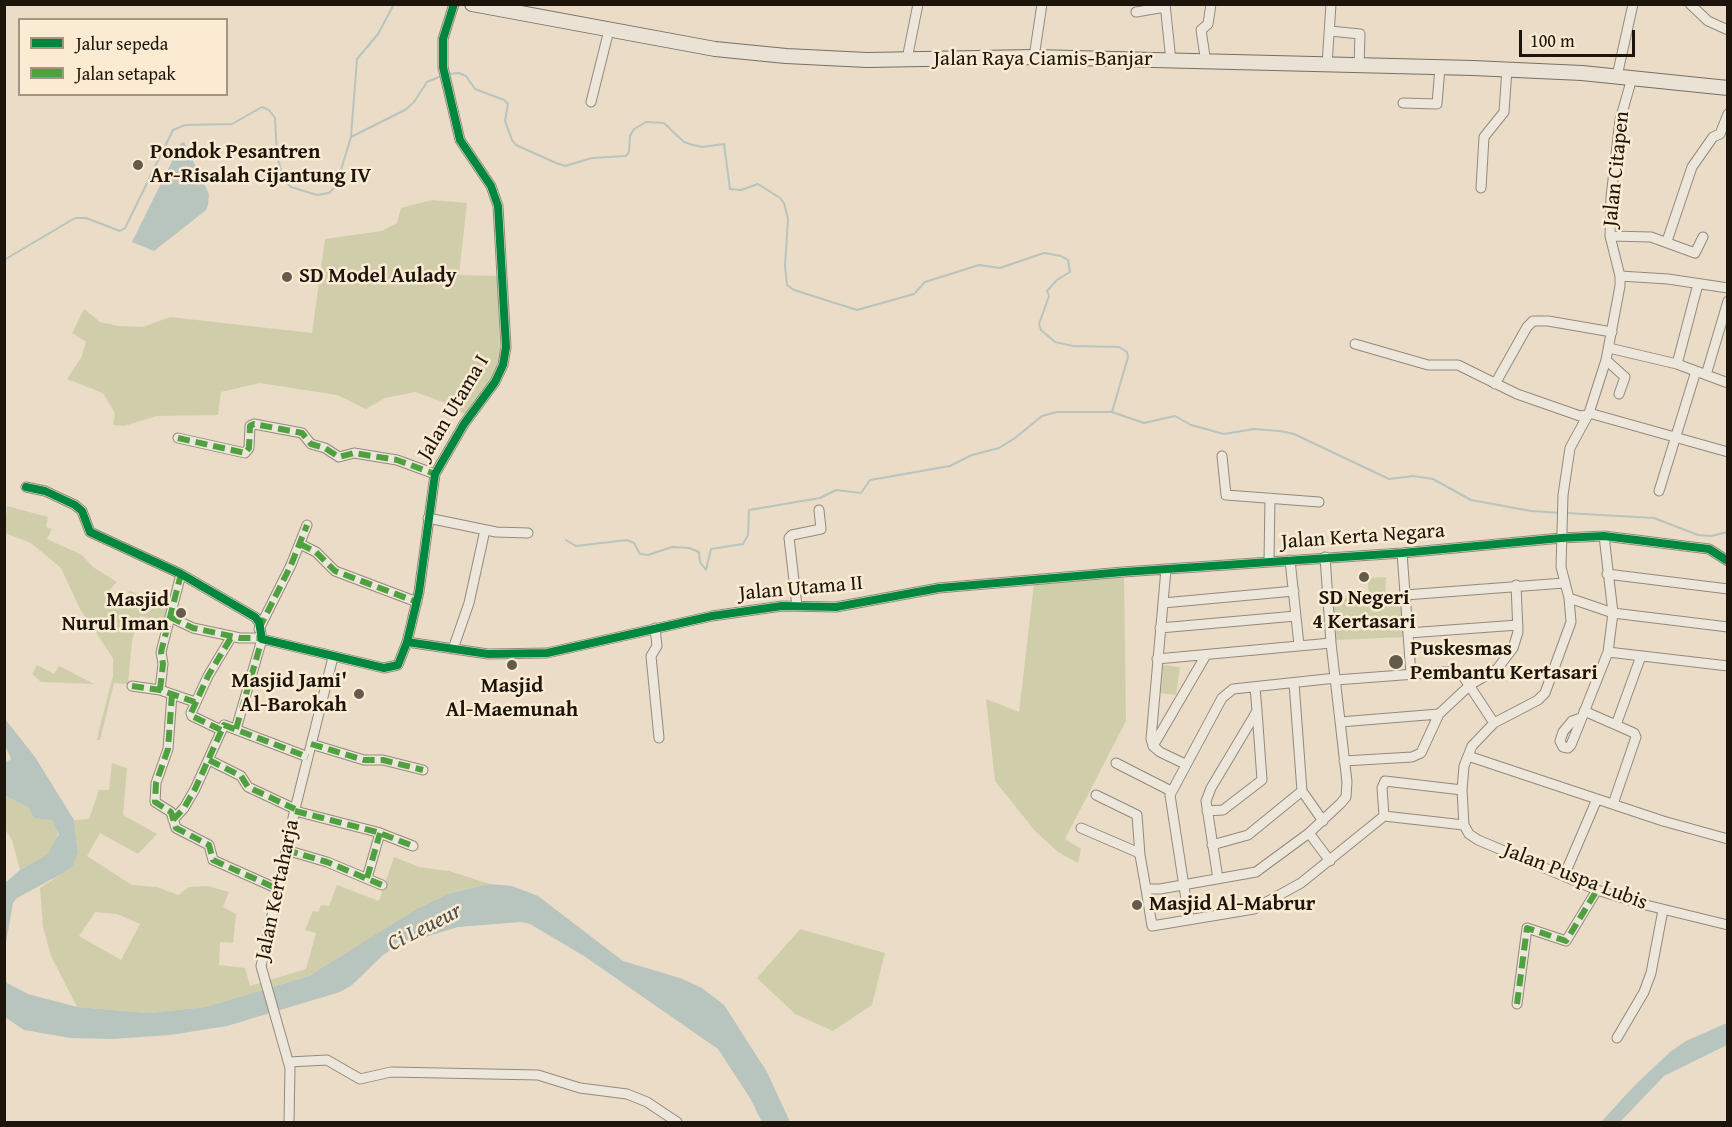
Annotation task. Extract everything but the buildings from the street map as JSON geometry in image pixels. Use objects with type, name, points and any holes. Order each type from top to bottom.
[{"type":"highway","name":"Jalan Raya Ciamis-Banjar","points":[[472,4],[715,49],[786,56],[907,59],[1034,57],[1507,69],[1617,76],[1728,88]]},
{"type":"street","name":"Jalan Utama I","points":[[170,617],[188,627],[232,636],[261,635],[333,657],[391,668],[400,663],[417,602],[435,474],[464,424],[495,382],[503,365],[506,347],[498,206],[491,186],[460,140],[444,72],[443,39],[454,4]]},
{"type":"street","points":[[907,59],[918,4]]},
{"type":"street","points":[[1034,57],[1042,4]]},
{"type":"street","points":[[1206,63],[1201,30],[1208,24],[1210,4]]},
{"type":"street","points":[[1327,65],[1331,4]]},
{"type":"street","points":[[1617,76],[1633,4]]},
{"type":"street","points":[[1690,4],[1708,21],[1728,30]]},
{"type":"street","points":[[1136,12],[1165,6],[1171,61]]},
{"type":"street","points":[[591,102],[609,30]]},
{"type":"street","points":[[1330,31],[1360,34],[1359,66]]},
{"type":"street","points":[[1403,103],[1437,104],[1440,67]]},
{"type":"street","points":[[1481,188],[1484,137],[1504,112],[1507,69]]},
{"type":"street","name":"Jalan Citapen","points":[[1468,756],[1476,741],[1494,723],[1538,700],[1547,690],[1571,621],[1569,598],[1564,583],[1562,513],[1570,448],[1588,414],[1606,360],[1612,332],[1620,276],[1610,236],[1617,142],[1622,111],[1632,78]]},
{"type":"street","points":[[1667,241],[1692,167],[1713,137],[1720,134],[1728,114]]},
{"type":"street","points":[[1610,236],[1642,236],[1667,241],[1695,253],[1703,237]]},
{"type":"street","points":[[1620,276],[1728,288]]},
{"type":"street","points":[[1677,364],[1698,284]]},
{"type":"street","points":[[1706,375],[1728,301]]},
{"type":"street","points":[[1496,384],[1527,327],[1533,321],[1548,321],[1612,332]]},
{"type":"street","points":[[1355,344],[1428,365],[1458,365],[1496,384],[1580,416],[1588,414],[1728,452]]},
{"type":"street","points":[[1609,348],[1677,364],[1728,383]]},
{"type":"street","points":[[1606,360],[1625,376],[1619,394]]},
{"type":"street","points":[[1659,492],[1695,371]]},
{"type":"street","points":[[178,438],[245,453],[249,448],[250,426],[254,424],[302,433],[311,444],[325,448],[339,457],[354,453],[397,460],[435,474]]},
{"type":"street","points":[[1222,456],[1226,495],[1319,502]]},
{"type":"street","points":[[26,487],[51,494],[78,507],[90,532],[181,574],[255,617],[261,635]]},
{"type":"street","points":[[1269,561],[1270,498]]},
{"type":"street","points":[[796,606],[789,538],[792,535],[821,529],[819,510]]},
{"type":"street","points":[[428,518],[485,530],[528,533]]},
{"type":"street","points":[[236,729],[261,635],[307,525]]},
{"type":"street","points":[[453,649],[470,603],[485,530]]},
{"type":"street","points":[[1604,536],[1613,613],[1608,651],[1582,715],[1616,725],[1634,733],[1636,737],[1613,804]]},
{"type":"street","name":"Jalan Kerta Negara","points":[[1167,569],[1604,536],[1709,549],[1728,561]]},
{"type":"street","points":[[300,544],[316,552],[331,568],[342,574],[417,602]]},
{"type":"street","points":[[1402,553],[1411,674]]},
{"type":"street","points":[[1146,890],[1256,872],[1309,833],[1346,797],[1325,557]]},
{"type":"street","points":[[1290,560],[1299,645]]},
{"type":"street","points":[[1153,746],[1151,730],[1167,569]]},
{"type":"street","name":"Jalan Utama II","points":[[407,642],[497,654],[547,653],[591,646],[655,630],[764,608],[796,606],[828,608],[939,588],[1167,569]]},
{"type":"street","points":[[160,690],[163,664],[161,654],[181,574]]},
{"type":"street","points":[[1607,574],[1728,589]]},
{"type":"street","points":[[1405,595],[1564,583]]},
{"type":"street","points":[[1344,761],[1418,754],[1424,748],[1439,714],[1470,685],[1503,664],[1516,641],[1518,625],[1516,585]]},
{"type":"street","points":[[1163,603],[1294,591]]},
{"type":"street","points":[[1569,598],[1613,613],[1728,627]]},
{"type":"street","points":[[1160,628],[1296,616]]},
{"type":"street","points":[[1408,633],[1518,625]]},
{"type":"street","points":[[655,630],[657,644],[651,656],[659,738]]},
{"type":"street","points":[[221,730],[192,715],[195,702],[232,636]]},
{"type":"street","points":[[1157,658],[1331,642]]},
{"type":"street","points":[[1608,651],[1728,666]]},
{"type":"street","points":[[1153,746],[1206,655]]},
{"type":"street","points":[[1616,725],[1641,656]]},
{"type":"street","name":"Jalan Kertaharja","points":[[289,1122],[289,1062],[262,975],[262,956],[333,657]]},
{"type":"street","points":[[1189,919],[1171,814],[1171,791],[1224,694],[1233,689],[1455,671],[1463,676],[1470,685],[1494,723]]},
{"type":"street","points":[[1294,683],[1302,791],[1323,821]]},
{"type":"street","points":[[132,687],[160,690],[195,702]]},
{"type":"street","points":[[1207,811],[1223,810],[1262,780],[1255,687]]},
{"type":"street","points":[[172,694],[168,749],[156,783],[155,801],[171,812],[178,829],[208,844],[213,860],[278,889]]},
{"type":"street","points":[[1218,879],[1206,801],[1211,788],[1257,711]]},
{"type":"street","points":[[1340,722],[1439,714]]},
{"type":"street","points":[[173,820],[185,806],[225,724],[277,747],[308,757]]},
{"type":"street","points":[[311,744],[364,760],[383,760],[423,770]]},
{"type":"street","points":[[1153,746],[1185,764]]},
{"type":"street","points":[[1096,795],[1137,815],[1140,855],[1151,925],[1262,907],[1330,861],[1384,816],[1464,825],[1462,790],[1468,756],[1728,839]]},
{"type":"street","points":[[209,760],[241,776],[248,787],[295,810],[380,833],[413,846]]},
{"type":"street","points":[[1116,763],[1171,791]]},
{"type":"street","points":[[1384,816],[1382,788],[1384,781],[1462,790]]},
{"type":"street","points":[[1212,845],[1248,835],[1302,791]]},
{"type":"street","points":[[1564,876],[1597,798]]},
{"type":"street","name":"Jalan Puspa Lubis","points":[[1464,825],[1469,834],[1478,840],[1597,890],[1663,910],[1728,925]]},
{"type":"street","points":[[1081,828],[1126,845],[1140,855]]},
{"type":"street","points":[[367,878],[380,833]]},
{"type":"street","points":[[1309,833],[1330,861]]},
{"type":"street","points":[[286,850],[382,885]]},
{"type":"street","points":[[1517,1004],[1527,928],[1566,941],[1597,890]]},
{"type":"street","points":[[1617,1038],[1644,992],[1651,973],[1663,910]]},
{"type":"street","points":[[289,1062],[327,1060],[360,1079],[391,1072],[538,1075],[580,1088],[627,1094],[647,1102],[676,1122]]},
{"type":"shaded area","points":[[432,200],[467,203],[459,275],[498,276],[500,356],[493,379],[466,415],[443,402],[415,392],[385,398],[366,409],[337,395],[260,383],[221,392],[218,415],[157,416],[124,426],[113,425],[115,413],[103,393],[67,379],[81,358],[86,342],[72,333],[84,309],[100,322],[118,326],[143,327],[170,317],[312,333],[325,239],[382,231],[397,223],[401,208]]},
{"type":"shaded area","points":[[7,506],[48,517],[46,527],[52,529],[47,539],[82,555],[93,567],[117,582],[110,589],[121,599],[130,591],[148,598],[151,594],[170,601],[164,621],[140,616],[132,641],[128,684],[114,683],[100,740],[97,740],[113,676],[113,658],[80,609],[61,568],[31,543],[5,533]]},
{"type":"shaded area","points":[[1124,575],[1126,721],[1065,839],[1081,849],[1078,863],[1058,852],[1035,831],[995,781],[986,699],[1019,712],[1034,584]]},
{"type":"shaded area","points":[[1386,577],[1385,595],[1369,595],[1367,578]]},
{"type":"shaded area","points":[[1403,596],[1407,637],[1335,640],[1331,599]]},
{"type":"shaded area","points":[[37,665],[54,674],[59,666],[94,684],[41,682],[32,674]]},
{"type":"shaded area","points":[[1163,665],[1180,667],[1176,695],[1160,693]]},
{"type":"shaded area","points":[[112,763],[127,768],[123,815],[157,834],[138,854],[100,833],[87,856],[132,885],[157,887],[178,895],[189,887],[208,886],[229,892],[223,907],[236,914],[233,943],[220,942],[219,965],[245,968],[250,986],[306,969],[316,933],[305,930],[313,911],[318,912],[321,905],[329,906],[337,885],[379,901],[394,857],[419,867],[449,871],[490,884],[451,893],[309,976],[206,1007],[148,1013],[77,1007],[51,956],[43,927],[40,888],[73,866],[78,853],[74,820],[89,819],[99,790],[109,790]],"holes":[[[95,912],[117,914],[140,924],[121,960],[79,936]]]},
{"type":"shaded area","points":[[4,796],[52,820],[58,830],[57,841],[49,854],[20,870],[12,840],[5,829]]},
{"type":"shaded area","points":[[800,929],[885,953],[872,1005],[833,1031],[795,1014],[757,978]]},
{"type":"water","points":[[184,142],[209,194],[208,205],[206,210],[154,251],[132,242],[181,143]]},
{"type":"water","points":[[5,719],[35,757],[74,820],[78,853],[73,866],[17,898],[13,903],[5,948],[5,883],[20,870],[48,854],[59,834],[52,820],[34,818],[29,808],[5,796],[5,763],[11,759],[5,745]]},
{"type":"water","name":"Ci Leueur","points":[[490,884],[512,886],[538,896],[623,961],[680,978],[702,988],[724,1005],[767,1072],[790,1122],[762,1122],[750,1098],[718,1049],[584,956],[530,924],[521,922],[458,927],[396,946],[382,956],[352,985],[340,992],[227,1026],[170,1035],[112,1039],[71,1038],[24,1030],[5,1017],[4,975],[7,983],[28,994],[77,1007],[148,1013],[206,1007],[309,976],[417,909],[451,893]]},
{"type":"water","points":[[1727,1023],[1727,1045],[1664,1076],[1620,1122],[1601,1122],[1670,1052],[1686,1041]]},
{"type":"waterway","points":[[351,136],[357,59],[378,34],[394,4]]},
{"type":"waterway","points":[[449,74],[459,73],[466,76],[475,89],[504,100],[508,104],[505,121],[516,145],[565,166],[592,158],[626,156],[629,152],[630,136],[634,129],[646,122],[664,123],[684,142],[693,145],[702,147],[724,144],[730,189],[741,190],[758,184],[784,203],[788,219],[785,266],[787,285],[794,290],[857,310],[914,294],[925,282],[979,265],[1000,268],[1044,253],[1061,256],[1068,260],[1070,272],[1057,280],[1047,291],[1049,296],[1039,324],[1041,330],[1055,342],[1073,346],[1119,347],[1127,352],[1128,357],[1112,412]]},
{"type":"waterway","points":[[4,260],[75,218],[86,218],[120,231],[125,228],[173,130],[185,125],[232,124],[262,107],[269,110],[275,118],[277,156],[284,180],[291,187],[317,195],[329,193],[336,186],[351,137],[405,110],[414,102],[427,82],[444,75]]},
{"type":"waterway","points":[[566,540],[576,546],[627,540],[634,543],[640,554],[648,555],[672,547],[689,548],[699,552],[700,562],[706,570],[711,549],[743,544],[748,535],[749,510],[820,498],[836,490],[861,493],[870,480],[950,466],[972,455],[999,448],[1042,416],[1057,412],[1112,412],[1144,423],[1175,416],[1191,425],[1224,434],[1254,429],[1280,431],[1294,434],[1389,479],[1413,476],[1433,479],[1471,500],[1531,511],[1561,513]]},
{"type":"waterway","points":[[1566,513],[1654,518],[1698,535],[1711,536],[1728,532]]},
{"type":"marked path","points":[[178,438],[245,453],[249,448],[250,426],[254,424],[302,433],[311,444],[325,448],[339,457],[354,453],[397,460],[435,474]]},
{"type":"marked path","points":[[259,629],[291,565],[307,525]]},
{"type":"marked path","points":[[300,544],[316,552],[335,571],[417,602]]},
{"type":"marked path","points":[[160,690],[163,664],[161,652],[181,574]]},
{"type":"marked path","points":[[170,617],[193,628],[240,638],[261,638]]},
{"type":"marked path","points":[[221,730],[192,716],[191,713],[208,676],[232,636]]},
{"type":"marked path","points":[[236,729],[262,639]]},
{"type":"marked path","points":[[132,686],[160,690],[195,702]]},
{"type":"marked path","points":[[172,694],[168,749],[156,783],[155,802],[171,812],[176,828],[209,845],[213,860],[278,889]]},
{"type":"marked path","points":[[173,820],[184,808],[195,789],[224,725],[308,757]]},
{"type":"marked path","points":[[311,744],[364,760],[383,760],[423,770]]},
{"type":"marked path","points":[[209,760],[241,776],[248,787],[295,809]]},
{"type":"marked path","points":[[295,811],[377,832],[413,846]]},
{"type":"marked path","points":[[367,878],[380,833]]},
{"type":"marked path","points":[[286,850],[327,862],[382,885]]},
{"type":"marked path","points":[[1517,1004],[1527,928],[1566,941],[1597,890]]},
{"type":"cycle path","points":[[26,487],[45,491],[75,505],[82,511],[90,532],[181,574],[255,617],[259,622],[262,639],[384,668],[398,665],[407,642],[419,592],[435,474],[464,424],[495,382],[503,365],[506,347],[498,206],[491,186],[460,140],[443,67],[443,39],[454,4]]},
{"type":"cycle path","points":[[407,642],[488,654],[547,653],[712,616],[782,606],[836,607],[939,588],[1123,572],[1402,553],[1561,538],[1604,536],[1709,549],[1728,561]]},
{"type":"place","name":"Pondok Pesantren Ar-Risalah Cijantung IV","points":[[138,165]]},
{"type":"place","name":"SD Model Aulady","points":[[287,277]]},
{"type":"place","name":"SD Negeri 4 Kertasari","points":[[1364,577]]},
{"type":"place","name":"Masjid Nurul Iman","points":[[181,613]]},
{"type":"place","name":"Puskesmas Pembantu Kertasari","points":[[1396,662]]},
{"type":"place","name":"Masjid Al-Maemunah","points":[[512,665]]},
{"type":"place","name":"Masjid Jami' Al-Barokah","points":[[359,694]]},
{"type":"place","name":"Masjid Al-Mabrur","points":[[1137,905]]}]
